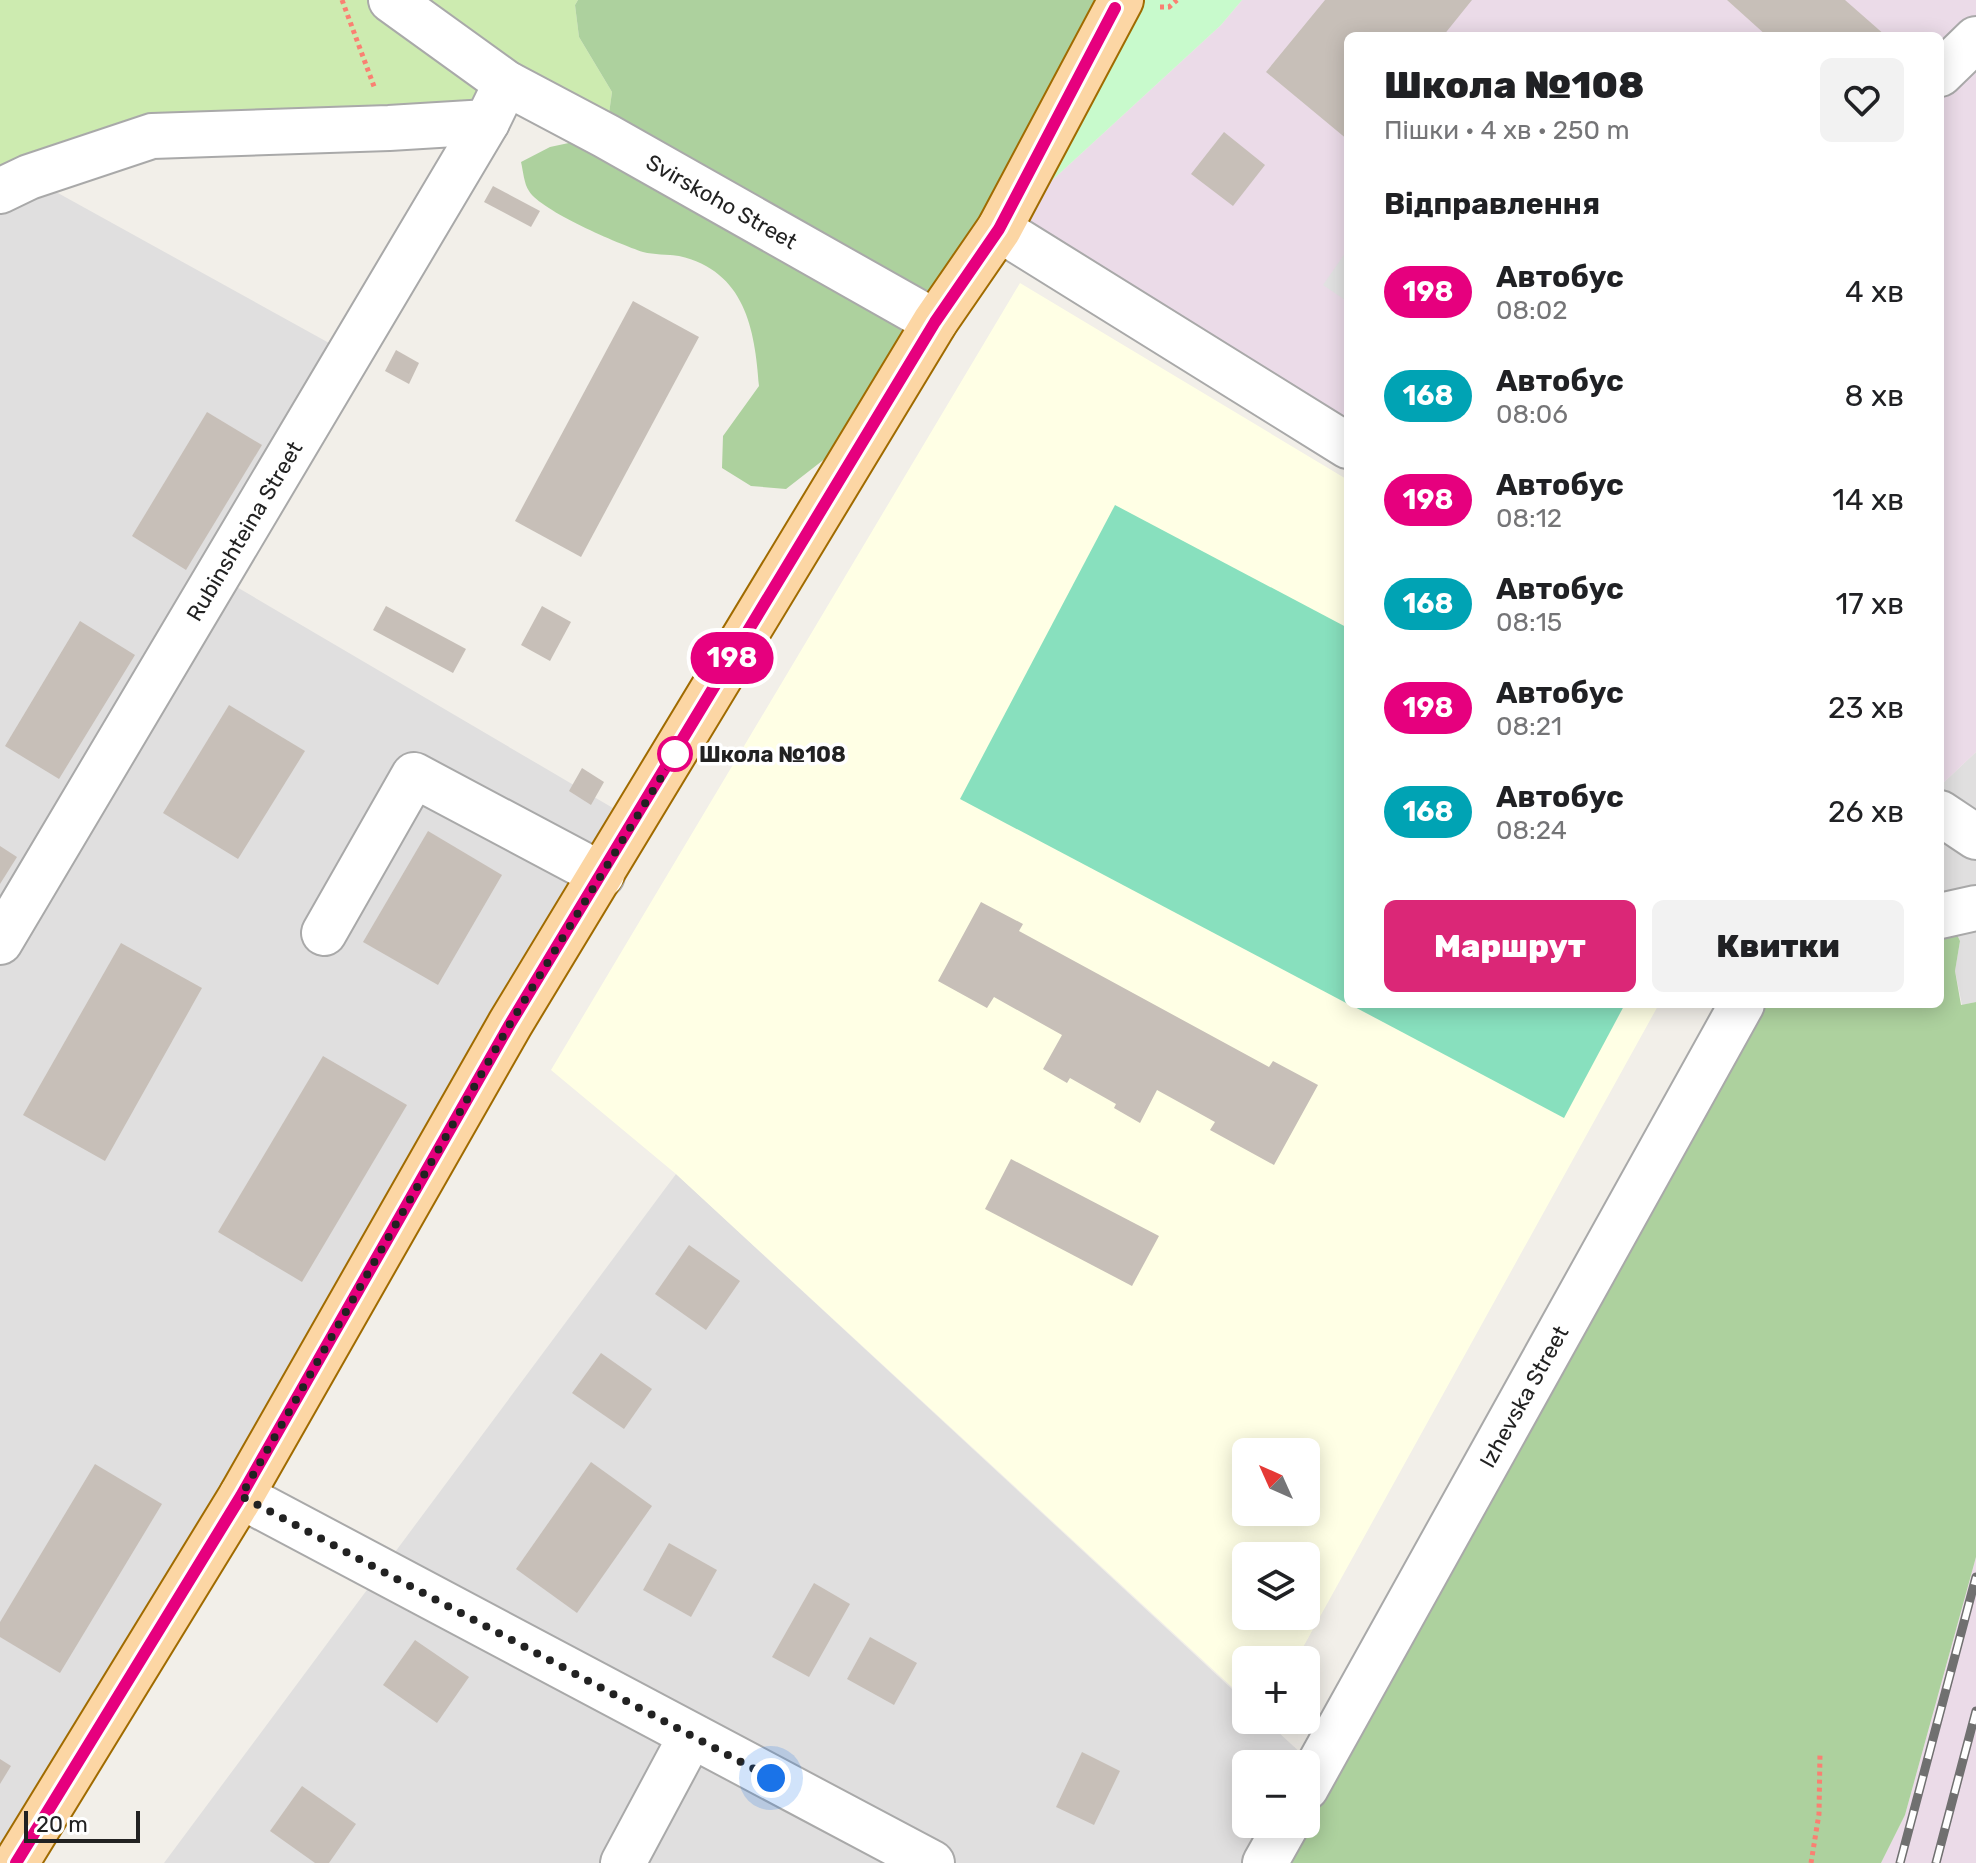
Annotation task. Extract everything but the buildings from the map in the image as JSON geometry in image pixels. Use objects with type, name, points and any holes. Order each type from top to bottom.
[{"type":"main road","points":[[16,1863],[241,1496],[510,1024],[935,322],[999,229],[1117,3]]},
{"type":"street","name":"Svirskoho Street","points":[[391,0],[506,83],[935,322]]},
{"type":"street","points":[[1944,70],[1976,39]]},
{"type":"street","name":"Rubinshteina Street","points":[[0,942],[487,122],[506,83]]},
{"type":"street","points":[[0,191],[29,177],[152,136],[487,122]]},
{"type":"street","points":[[999,229],[1344,444]]},
{"type":"street","points":[[324,933],[414,775],[602,875]]},
{"type":"street","points":[[1944,816],[1976,837]]},
{"type":"street","points":[[1944,915],[1976,908]]},
{"type":"street","name":"Izhevska Street","points":[[1320,1763],[1740,1008]]},
{"type":"street","points":[[241,1496],[932,1863]]},
{"type":"street","points":[[623,1863],[691,1736]]},
{"type":"street","points":[[1265,1863],[1279,1838]]},
{"type":"path","points":[[1811,1863],[1819,1814],[1820,1753]]},
{"type":"shaded area","points":[[1242,0],[1976,0],[1976,752],[1944,782],[1944,32],[1344,32],[1344,444],[999,229],[1221,25]]},
{"type":"shaded area","points":[[29,177],[349,354],[218,576],[635,821],[0,1863],[0,191]]},
{"type":"shaded area","points":[[1344,255],[1344,299],[1323,285]]},
{"type":"shaded area","points":[[1020,283],[1344,478],[1344,1008],[1657,1008],[1320,1617],[1320,1542],[1232,1542],[1232,1630],[1313,1630],[1304,1646],[1232,1646],[1232,1687],[676,1174],[551,1070]]},
{"type":"shaded area","points":[[1976,752],[1976,1002],[1962,1005],[1955,971],[1960,941],[1944,907],[1944,782]]},
{"type":"shaded area","points":[[676,1174],[1232,1689],[1232,1734],[1280,1734],[1298,1750],[1232,1750],[1232,1838],[1279,1838],[1265,1863],[164,1863]]},
{"type":"shaded area","points":[[1976,1557],[1976,1863],[1881,1863],[1905,1815]]},
{"type":"green space","points":[[0,0],[578,0],[575,5],[579,37],[612,92],[606,136],[506,83],[487,122],[152,136],[0,191]]},
{"type":"green space","points":[[578,0],[1121,0],[831,454],[786,489],[751,486],[722,468],[723,436],[759,386],[749,324],[732,289],[719,275],[701,264],[679,256],[643,252],[582,226],[548,208],[527,188],[521,162],[550,147],[606,135],[612,92],[579,37],[575,5]]},
{"type":"green space","points":[[1121,0],[1242,0],[1221,25],[999,229]]},
{"type":"green space","points":[[1115,505],[1344,626],[1344,1002],[960,799]]},
{"type":"green space","points":[[1944,907],[1960,941],[1955,971],[1961,1005],[1976,1002],[1976,1557],[1905,1815],[1881,1863],[1265,1863],[1291,1838],[1320,1838],[1320,1763],[1740,1008],[1944,1008]]},
{"type":"green space","points":[[1357,1008],[1623,1008],[1564,1118]]},
{"type":"railway","points":[[1900,1863],[1976,1577]]},
{"type":"railway","points":[[1936,1863],[1976,1711]]},
{"type":"bus line","name":"198","points":[[16,1863],[241,1496],[510,1024],[935,322],[999,229],[1115,8]]},
{"type":"place","name":"Школа №108","points":[[675,754]]},
{"type":"route","points":[[675,754],[679,748],[510,1024],[241,1496],[771,1778]]}]
